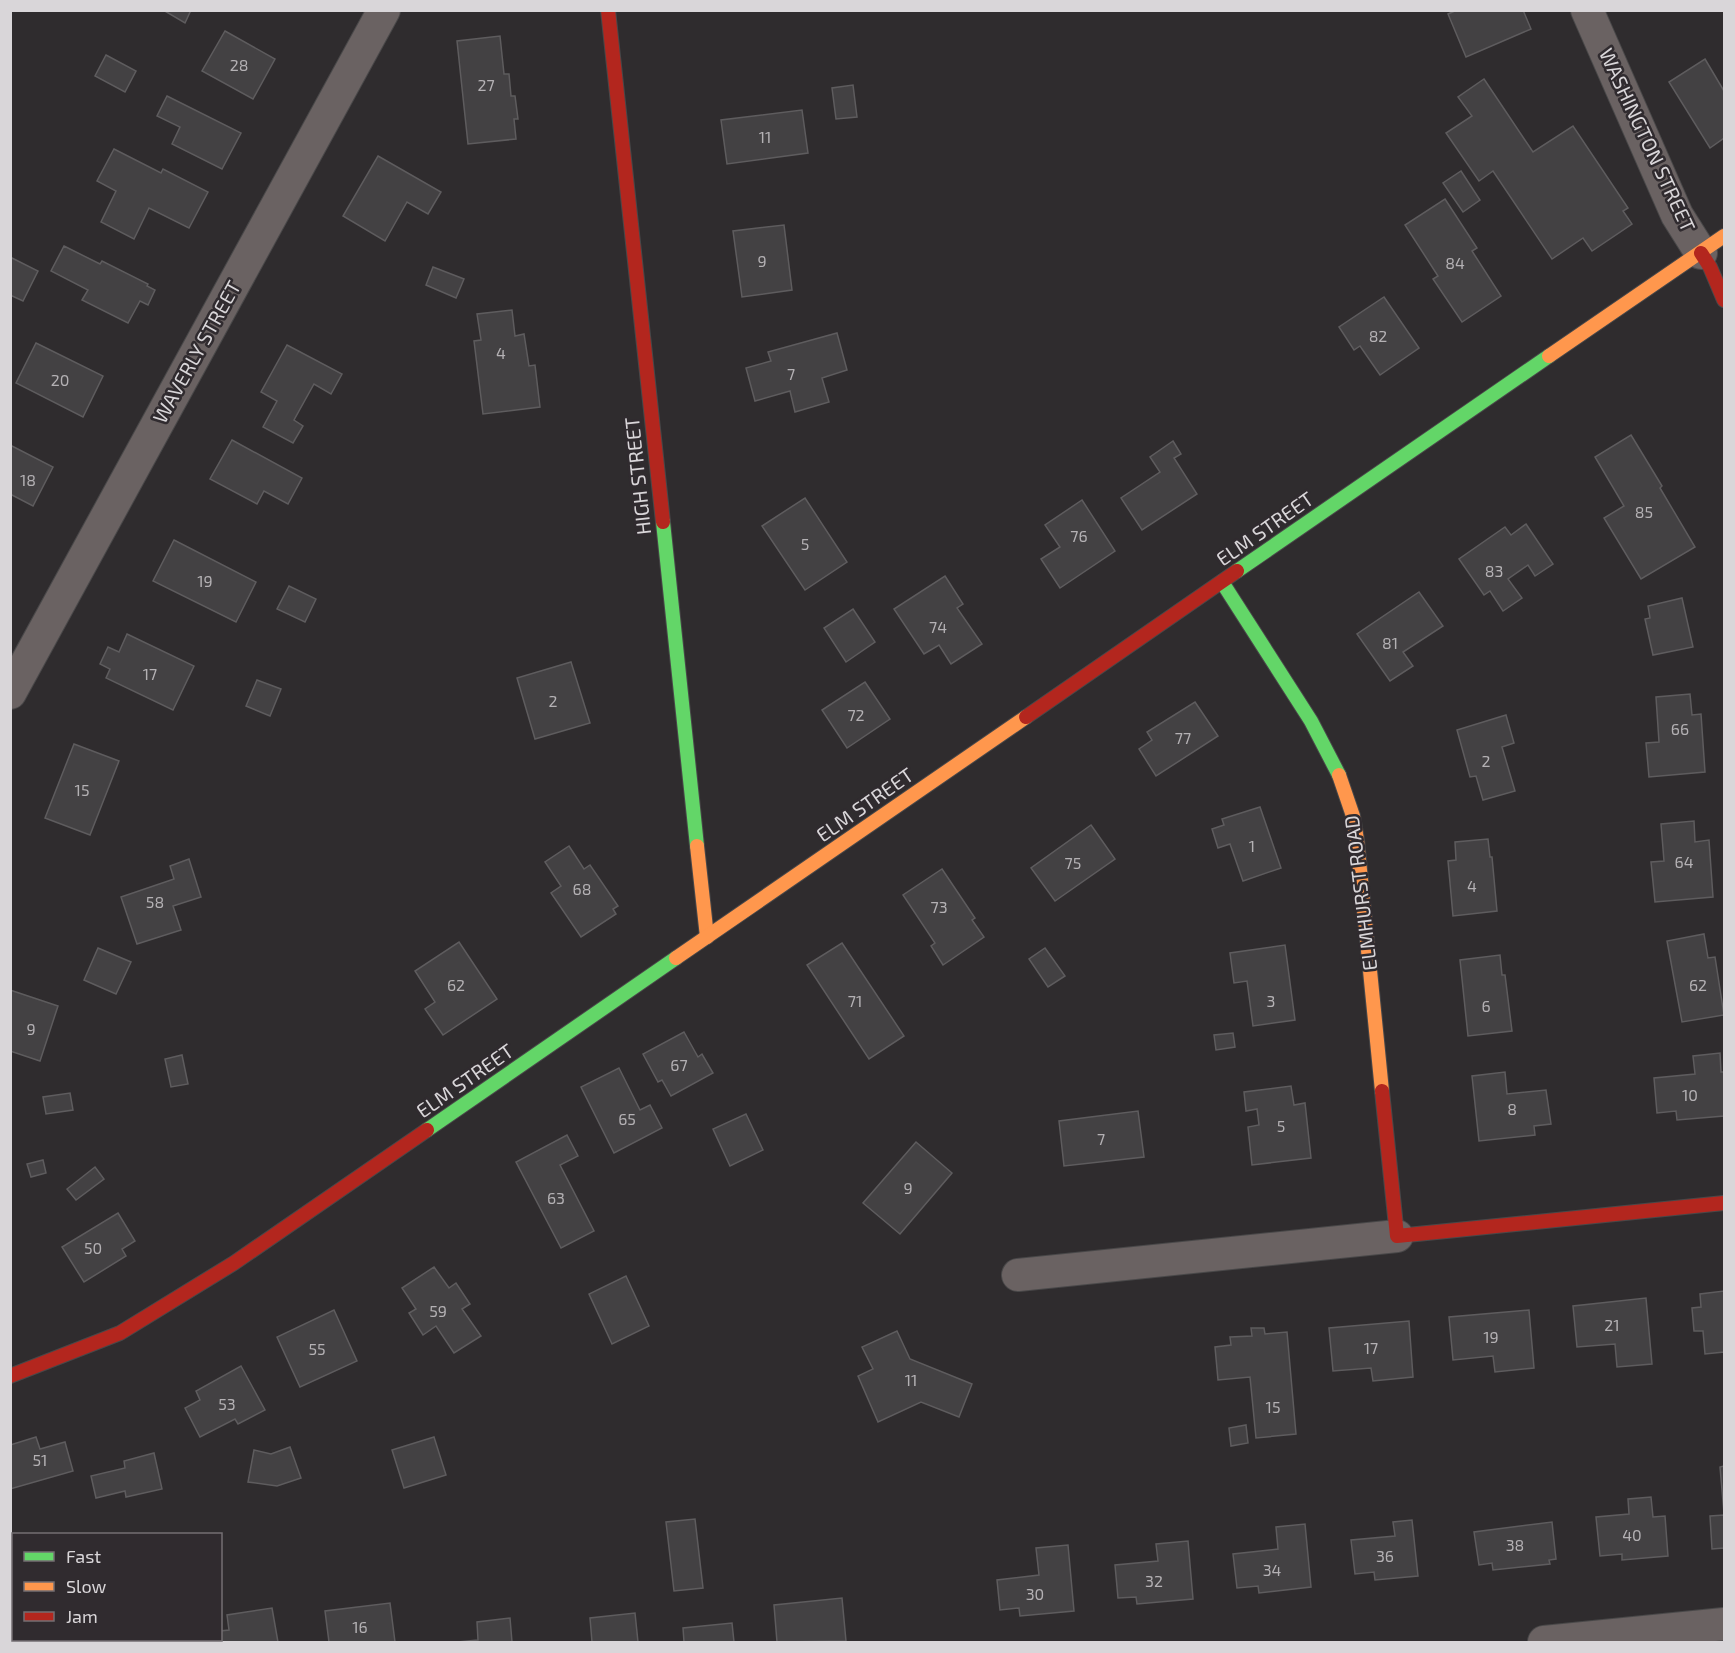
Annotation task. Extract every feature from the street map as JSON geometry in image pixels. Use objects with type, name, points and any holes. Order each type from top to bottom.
[{"type":"main road","name":"HIGH STREET","points":[[608,10],[707,937]]},
{"type":"main road","name":"ELM STREET","points":[[10,1376],[120,1333],[300,1218],[1713,244]]},
{"type":"main road","name":"WASHINGTON STREET","points":[[1713,244],[1710,267],[1725,300]]},
{"type":"main road","name":"ELMHURST ROAD","points":[[1222,582],[1331,754],[1350,804],[1357,840],[1397,1236]]},
{"type":"main road","points":[[1397,1236],[1725,1203]]},
{"type":"street","name":"WAVERLY STREET","points":[[10,693],[384,10]]},
{"type":"street","name":"WASHINGTON STREET","points":[[1587,10],[1677,215],[1713,244]]},
{"type":"street","points":[[1018,1275],[1397,1236]]},
{"type":"street","points":[[1544,1642],[1725,1624]]},
{"type":"building","points":[[163,10],[191,10],[185,23]]},
{"type":"building","points":[[1457,10],[1523,10],[1531,29],[1466,57],[1448,14]]},
{"type":"building","points":[[225,31],[275,59],[253,99],[202,71]]},
{"type":"building","points":[[500,36],[504,74],[509,74],[511,96],[515,96],[518,119],[514,119],[516,139],[468,144],[457,41]]},
{"type":"building","points":[[106,55],[136,71],[125,92],[95,76]]},
{"type":"building","points":[[1705,59],[1724,91],[1724,138],[1710,148],[1669,82]]},
{"type":"building","points":[[1484,79],[1533,152],[1573,126],[1628,208],[1623,211],[1632,224],[1592,251],[1583,238],[1552,259],[1493,171],[1479,181],[1446,133],[1472,116],[1458,97]]},
{"type":"building","points":[[853,85],[857,117],[836,119],[832,88]]},
{"type":"building","points":[[167,96],[241,133],[222,169],[172,144],[180,127],[157,116]]},
{"type":"building","points":[[802,110],[808,153],[727,164],[721,120]]},
{"type":"building","points":[[114,149],[161,173],[163,169],[208,192],[189,228],[149,208],[134,239],[101,222],[116,191],[97,181]]},
{"type":"building","points":[[378,156],[441,192],[428,214],[407,202],[385,241],[343,216]]},
{"type":"building","points":[[1461,171],[1480,200],[1463,212],[1443,183]]},
{"type":"building","points":[[1445,199],[1477,248],[1472,251],[1501,296],[1462,322],[1433,279],[1438,276],[1405,225]]},
{"type":"building","points":[[784,225],[792,290],[742,297],[733,231]]},
{"type":"building","points":[[64,246],[100,264],[102,261],[148,284],[147,286],[155,290],[148,305],[140,301],[128,323],[82,300],[88,290],[51,271]]},
{"type":"building","points":[[10,257],[38,271],[23,301],[10,295]]},
{"type":"building","points":[[433,267],[464,279],[456,298],[426,285]]},
{"type":"building","points":[[1384,297],[1419,348],[1380,375],[1360,346],[1354,350],[1339,327]]},
{"type":"building","points":[[512,310],[515,336],[524,334],[529,366],[535,365],[540,407],[483,414],[474,341],[481,340],[477,314]]},
{"type":"building","points":[[837,333],[847,370],[822,378],[829,402],[795,412],[790,391],[755,401],[746,368],[771,361],[768,352]]},
{"type":"building","points":[[36,343],[103,376],[83,417],[16,383]]},
{"type":"building","points":[[287,345],[342,374],[331,394],[314,384],[294,420],[303,426],[293,443],[263,427],[277,401],[261,392]]},
{"type":"building","points":[[1631,435],[1695,547],[1641,579],[1604,518],[1624,506],[1595,457]]},
{"type":"building","points":[[232,440],[302,478],[288,504],[264,491],[257,504],[210,479]]},
{"type":"building","points":[[1173,441],[1181,454],[1174,458],[1197,494],[1142,530],[1121,498],[1160,472],[1150,457]]},
{"type":"building","points":[[10,445],[53,467],[33,506],[10,494]]},
{"type":"building","points":[[805,498],[847,562],[805,590],[762,526]]},
{"type":"building","points":[[1082,500],[1115,551],[1060,588],[1041,559],[1060,547],[1045,525]]},
{"type":"building","points":[[1526,524],[1553,564],[1535,576],[1528,565],[1508,579],[1522,598],[1503,611],[1490,591],[1484,595],[1459,559],[1505,527],[1511,535]]},
{"type":"building","points":[[174,540],[256,582],[236,622],[153,581]]},
{"type":"building","points":[[945,576],[963,604],[957,608],[982,644],[951,664],[939,645],[924,654],[894,609]]},
{"type":"building","points":[[289,586],[316,599],[305,622],[277,609]]},
{"type":"building","points":[[1419,592],[1443,626],[1403,652],[1413,666],[1390,681],[1357,634]]},
{"type":"building","points":[[1682,598],[1693,647],[1653,655],[1645,619],[1650,618],[1648,606]]},
{"type":"building","points":[[853,609],[875,642],[846,662],[824,628]]},
{"type":"building","points":[[127,634],[194,666],[173,710],[106,678],[110,669],[100,664],[108,647],[119,652]]},
{"type":"building","points":[[571,662],[590,723],[535,739],[517,678]]},
{"type":"building","points":[[257,680],[281,689],[270,716],[246,706]]},
{"type":"building","points":[[865,682],[890,719],[847,748],[822,710]]},
{"type":"building","points":[[1690,694],[1692,715],[1701,714],[1705,772],[1649,777],[1646,743],[1659,742],[1656,697]]},
{"type":"building","points":[[1195,702],[1218,736],[1156,776],[1139,749],[1152,740],[1147,732]]},
{"type":"building","points":[[1506,715],[1514,743],[1502,747],[1515,791],[1483,800],[1476,776],[1470,777],[1457,730]]},
{"type":"building","points":[[74,744],[119,761],[90,835],[45,818]]},
{"type":"building","points":[[1260,807],[1281,868],[1243,881],[1230,844],[1218,848],[1212,829],[1224,825],[1222,819]]},
{"type":"building","points":[[1694,821],[1695,842],[1709,840],[1713,897],[1655,902],[1651,862],[1664,861],[1661,824]]},
{"type":"building","points":[[1091,825],[1115,859],[1055,901],[1031,868]]},
{"type":"building","points":[[1488,839],[1497,911],[1453,916],[1448,861],[1456,860],[1455,842]]},
{"type":"building","points":[[569,846],[584,869],[590,865],[618,906],[613,909],[616,914],[581,937],[551,893],[561,886],[545,862]]},
{"type":"building","points":[[189,859],[201,897],[173,906],[181,930],[137,944],[121,897],[174,879],[170,866]]},
{"type":"building","points":[[942,869],[975,918],[972,920],[984,937],[943,965],[931,946],[935,943],[903,895]]},
{"type":"building","points":[[1704,934],[1708,958],[1715,957],[1724,1015],[1682,1022],[1667,941]]},
{"type":"building","points":[[459,942],[497,999],[443,1035],[425,1009],[435,1002],[415,971]]},
{"type":"building","points":[[842,943],[904,1036],[869,1059],[807,965]]},
{"type":"building","points":[[1285,945],[1295,1020],[1253,1026],[1247,981],[1234,983],[1230,953]]},
{"type":"building","points":[[98,948],[131,962],[116,994],[84,980]]},
{"type":"building","points":[[1045,948],[1065,976],[1048,987],[1029,959]]},
{"type":"building","points":[[1500,955],[1502,975],[1505,975],[1512,1031],[1468,1036],[1460,960]]},
{"type":"building","points":[[10,990],[58,1006],[40,1061],[10,1051]]},
{"type":"building","points":[[684,1032],[698,1057],[702,1054],[713,1073],[671,1096],[662,1080],[658,1082],[643,1054]]},
{"type":"building","points":[[1233,1033],[1235,1047],[1216,1050],[1214,1035]]},
{"type":"building","points":[[1720,1053],[1721,1072],[1724,1072],[1724,1116],[1677,1120],[1676,1111],[1657,1113],[1654,1078],[1695,1074],[1693,1056]]},
{"type":"building","points":[[182,1055],[188,1084],[171,1087],[165,1059]]},
{"type":"building","points":[[619,1068],[640,1110],[650,1105],[662,1128],[614,1153],[581,1087]]},
{"type":"building","points":[[1505,1072],[1507,1094],[1546,1090],[1551,1124],[1534,1126],[1535,1135],[1479,1141],[1472,1076]]},
{"type":"building","points":[[1291,1086],[1294,1105],[1305,1103],[1311,1158],[1252,1165],[1248,1127],[1259,1125],[1257,1109],[1246,1111],[1244,1092]]},
{"type":"building","points":[[70,1093],[73,1110],[46,1114],[43,1097]]},
{"type":"building","points":[[1138,1111],[1144,1157],[1064,1166],[1059,1121]]},
{"type":"building","points":[[746,1114],[763,1150],[730,1166],[713,1129]]},
{"type":"building","points":[[567,1135],[578,1156],[560,1165],[594,1231],[561,1248],[516,1162]]},
{"type":"building","points":[[916,1142],[952,1173],[900,1234],[863,1203]]},
{"type":"building","points":[[43,1160],[46,1173],[31,1177],[27,1164]]},
{"type":"building","points":[[95,1167],[104,1179],[76,1200],[67,1189]]},
{"type":"building","points":[[118,1213],[135,1241],[122,1249],[126,1256],[84,1282],[62,1247]]},
{"type":"building","points":[[434,1267],[449,1288],[456,1283],[470,1304],[462,1309],[481,1336],[454,1353],[436,1326],[423,1335],[409,1313],[416,1309],[402,1288]]},
{"type":"building","points":[[626,1276],[649,1326],[612,1344],[589,1294]]},
{"type":"building","points":[[1724,1291],[1724,1352],[1705,1354],[1703,1331],[1694,1331],[1692,1308],[1701,1307],[1700,1294]]},
{"type":"building","points":[[1646,1298],[1652,1364],[1617,1367],[1615,1344],[1577,1347],[1573,1306]]},
{"type":"building","points":[[334,1310],[357,1361],[300,1387],[277,1337]]},
{"type":"building","points":[[1529,1310],[1534,1368],[1495,1372],[1493,1356],[1453,1360],[1449,1317]]},
{"type":"building","points":[[1409,1321],[1413,1377],[1373,1381],[1371,1368],[1333,1371],[1329,1328]]},
{"type":"building","points":[[1251,1328],[1264,1328],[1265,1334],[1287,1332],[1296,1434],[1256,1438],[1250,1377],[1218,1380],[1215,1347],[1231,1345],[1230,1337],[1252,1336]]},
{"type":"building","points":[[897,1331],[910,1359],[972,1384],[959,1417],[921,1402],[878,1422],[858,1376],[873,1369],[862,1347]]},
{"type":"building","points":[[241,1366],[265,1410],[238,1424],[235,1419],[200,1437],[185,1408],[200,1400],[196,1391]]},
{"type":"building","points":[[1246,1425],[1248,1443],[1231,1446],[1229,1428]]},
{"type":"building","points":[[36,1437],[40,1449],[65,1442],[73,1471],[10,1489],[10,1445]]},
{"type":"building","points":[[434,1437],[446,1475],[404,1488],[392,1450]]},
{"type":"building","points":[[290,1447],[301,1478],[277,1486],[248,1482],[254,1450],[271,1454]]},
{"type":"building","points":[[154,1453],[162,1489],[126,1497],[125,1491],[96,1498],[91,1476],[125,1468],[124,1461]]},
{"type":"building","points":[[1724,1466],[1724,1513],[1720,1467]]},
{"type":"building","points":[[1651,1497],[1653,1517],[1665,1516],[1668,1556],[1622,1560],[1622,1554],[1600,1556],[1596,1517],[1629,1514],[1628,1499]]},
{"type":"building","points":[[1724,1515],[1724,1548],[1712,1549],[1710,1516]]},
{"type":"building","points":[[695,1519],[703,1588],[674,1591],[666,1522]]},
{"type":"building","points":[[1412,1520],[1418,1576],[1375,1580],[1374,1572],[1355,1574],[1351,1540],[1395,1536],[1393,1522]]},
{"type":"building","points":[[1552,1522],[1556,1559],[1549,1560],[1550,1564],[1493,1570],[1492,1563],[1479,1565],[1474,1532]]},
{"type":"building","points":[[1305,1524],[1311,1587],[1259,1593],[1258,1586],[1237,1588],[1233,1554],[1278,1549],[1276,1527]]},
{"type":"building","points":[[1188,1541],[1193,1599],[1137,1604],[1136,1597],[1118,1598],[1115,1565],[1158,1561],[1156,1544]]},
{"type":"building","points":[[1068,1545],[1074,1611],[1020,1616],[1019,1608],[1000,1610],[997,1580],[1039,1575],[1036,1548]]},
{"type":"building","points":[[10,1552],[12,1555],[12,1602],[10,1599]]},
{"type":"building","points":[[842,1598],[846,1641],[777,1642],[774,1605]]},
{"type":"building","points":[[390,1603],[395,1642],[329,1642],[325,1611]]},
{"type":"building","points":[[272,1608],[278,1642],[199,1642],[222,1641],[222,1631],[229,1630],[227,1615]]},
{"type":"building","points":[[635,1613],[638,1642],[592,1642],[590,1618]]},
{"type":"building","points":[[510,1618],[512,1642],[457,1642],[478,1640],[477,1622]]},
{"type":"building","points":[[732,1623],[734,1642],[684,1642],[683,1628]]},
{"type":"traffic: fast","points":[[1237,571],[1549,356]]},
{"type":"traffic: fast","points":[[663,522],[697,846]]},
{"type":"traffic: fast","points":[[1222,582],[1311,721],[1339,775]]},
{"type":"traffic: fast","points":[[427,1130],[676,958]]},
{"type":"traffic: slow","points":[[1549,356],[1724,236]]},
{"type":"traffic: slow","points":[[676,958],[1026,717]]},
{"type":"traffic: slow","points":[[1339,775],[1353,816],[1357,840],[1382,1091]]},
{"type":"traffic: slow","points":[[697,846],[707,937]]},
{"type":"traffic: jam","points":[[608,10],[663,522]]},
{"type":"traffic: jam","points":[[1701,253],[1710,267],[1724,300]]},
{"type":"traffic: jam","points":[[1026,717],[1237,571]]},
{"type":"traffic: jam","points":[[1382,1091],[1397,1236],[1724,1203]]},
{"type":"traffic: jam","points":[[10,1376],[120,1333],[234,1263],[427,1130]]}]
